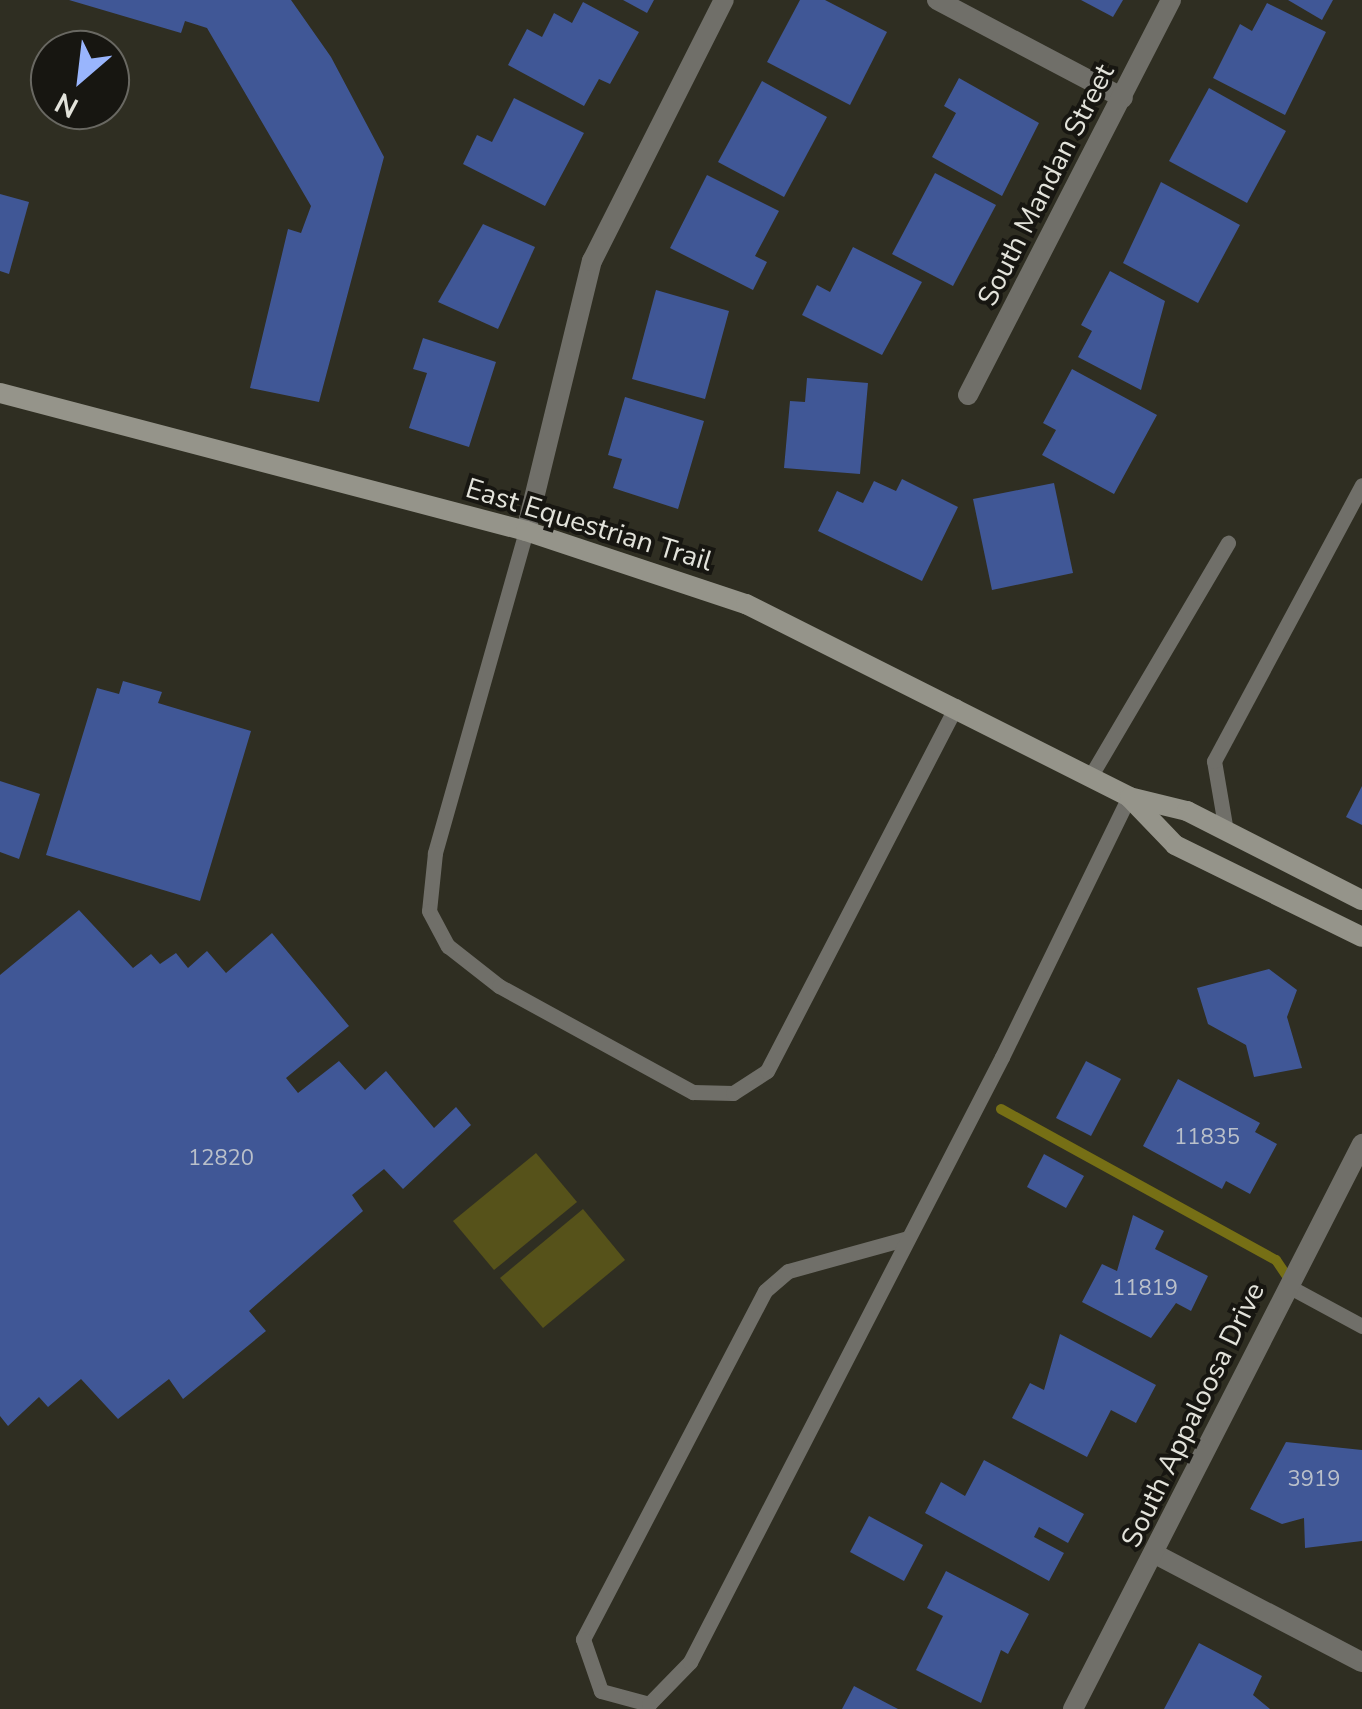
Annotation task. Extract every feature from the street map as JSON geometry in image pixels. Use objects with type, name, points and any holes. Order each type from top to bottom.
[{"type":"street","points":[[526,531],[592,261],[724,0]]},
{"type":"street","points":[[937,0],[1122,98]]},
{"type":"street","name":"South Mandan Street","points":[[968,395],[1170,0]]},
{"type":"street","name":"East Equestrian Trail","points":[[0,393],[526,531],[746,604],[956,706],[1129,797],[1226,831],[1362,900]]},
{"type":"street","name":"East Equestrian Trail","points":[[1129,797],[1174,845],[1362,937]]},
{"type":"street","name":"South Appaloosa Drive","points":[[1073,1709],[1362,1144]]},
{"type":"street","points":[[1155,1554],[1362,1662]]},
{"type":"lane","points":[[1226,831],[1214,762],[1355,516],[1362,485]]},
{"type":"lane","points":[[526,531],[436,853],[430,911],[448,946],[498,986],[693,1092],[733,1093],[767,1070],[956,706]]},
{"type":"lane","points":[[1090,777],[1228,544]]},
{"type":"lane","points":[[908,1238],[788,1271],[765,1291],[583,1639],[601,1691],[648,1704],[676,1686],[908,1238],[1129,797]]},
{"type":"lane","points":[[1288,1286],[1362,1326]]},
{"type":"shaded area","points":[[536,1153],[577,1202],[494,1270],[453,1221]]},
{"type":"shaded area","points":[[583,1209],[625,1260],[543,1328],[500,1278]]},
{"type":"building","points":[[69,0],[291,0],[331,57],[384,157],[319,402],[250,388],[288,229],[301,233],[311,206],[207,28],[185,21],[181,33]]},
{"type":"building","points":[[623,0],[654,0],[647,13]]},
{"type":"building","points":[[800,0],[825,0],[887,32],[850,105],[767,62]]},
{"type":"building","points":[[1081,0],[1123,0],[1113,17]]},
{"type":"building","points":[[1288,0],[1333,0],[1322,20]]},
{"type":"building","points":[[583,2],[639,32],[610,84],[599,79],[584,106],[508,65],[527,29],[542,37],[554,13],[572,23]]},
{"type":"building","points":[[1267,3],[1326,32],[1285,115],[1213,78],[1240,24],[1252,31]]},
{"type":"building","points":[[959,78],[1039,123],[1002,196],[932,157],[956,113],[944,106]]},
{"type":"building","points":[[762,81],[827,117],[784,197],[718,162]]},
{"type":"building","points":[[1209,88],[1286,131],[1247,203],[1169,161]]},
{"type":"building","points":[[514,98],[584,133],[545,206],[463,164],[477,135],[492,142]]},
{"type":"building","points":[[935,173],[996,205],[953,286],[892,254]]},
{"type":"building","points":[[707,175],[779,211],[755,256],[767,262],[753,290],[670,248]]},
{"type":"building","points":[[1161,182],[1240,225],[1198,303],[1123,263]]},
{"type":"building","points":[[0,194],[29,202],[9,274],[0,271]]},
{"type":"building","points":[[483,224],[535,247],[498,329],[438,302]]},
{"type":"building","points":[[853,247],[922,282],[882,355],[802,315],[817,285],[830,292]]},
{"type":"building","points":[[1110,271],[1165,301],[1141,390],[1078,357],[1092,331],[1081,325]]},
{"type":"building","points":[[656,290],[729,311],[705,399],[632,379]]},
{"type":"building","points":[[423,338],[496,362],[469,447],[409,428],[427,373],[413,369]]},
{"type":"building","points":[[1072,369],[1157,415],[1114,494],[1042,455],[1056,430],[1043,423]]},
{"type":"building","points":[[807,378],[868,383],[860,474],[784,468],[790,401],[805,402]]},
{"type":"building","points":[[625,397],[704,421],[678,509],[613,488],[622,459],[608,455]]},
{"type":"building","points":[[902,479],[958,507],[922,581],[818,531],[837,491],[863,503],[874,481],[896,491]]},
{"type":"building","points":[[1054,483],[1073,573],[992,590],[973,499]]},
{"type":"building","points":[[123,681],[162,692],[158,703],[251,731],[200,901],[46,855],[97,688],[119,694]]},
{"type":"building","points":[[0,781],[40,794],[19,859],[0,852]]},
{"type":"building","points":[[1362,786],[1362,825],[1346,817]]},
{"type":"building","points":[[79,910],[133,968],[151,954],[160,964],[176,953],[188,968],[207,951],[226,973],[272,933],[349,1026],[286,1078],[298,1093],[339,1061],[365,1090],[386,1071],[434,1128],[456,1107],[471,1125],[403,1189],[384,1169],[352,1195],[363,1211],[249,1311],[266,1331],[183,1399],[169,1379],[118,1419],[81,1379],[48,1407],[39,1397],[8,1426],[0,1416],[0,975]]},
{"type":"building","points":[[1269,969],[1297,990],[1287,1017],[1302,1068],[1254,1077],[1246,1045],[1208,1024],[1197,988]]},
{"type":"building","points":[[1086,1061],[1121,1079],[1091,1136],[1056,1118]]},
{"type":"building","points":[[1178,1079],[1260,1123],[1255,1132],[1277,1144],[1250,1194],[1226,1181],[1222,1189],[1143,1146]]},
{"type":"building","points":[[1044,1154],[1084,1176],[1066,1208],[1027,1187]]},
{"type":"building","points":[[1133,1215],[1164,1231],[1155,1249],[1208,1276],[1191,1311],[1176,1303],[1151,1338],[1082,1302],[1102,1264],[1117,1271]]},
{"type":"building","points":[[1060,1334],[1156,1385],[1136,1423],[1111,1410],[1087,1457],[1012,1418],[1030,1383],[1044,1390]]},
{"type":"building","points":[[1286,1442],[1362,1450],[1362,1541],[1305,1548],[1304,1518],[1282,1524],[1250,1509]]},
{"type":"building","points":[[984,1460],[1084,1514],[1068,1543],[1039,1527],[1034,1537],[1064,1553],[1049,1581],[925,1513],[941,1482],[965,1496]]},
{"type":"building","points":[[869,1516],[923,1545],[904,1581],[850,1552]]},
{"type":"building","points":[[946,1571],[1029,1614],[1008,1654],[1001,1650],[981,1703],[916,1670],[943,1616],[927,1608]]},
{"type":"building","points":[[1199,1643],[1262,1676],[1253,1695],[1270,1709],[1164,1709]]},
{"type":"building","points":[[854,1686],[898,1709],[842,1709]]},
{"type":"waterway","points":[[1001,1109],[1276,1260],[1290,1281]]}]
